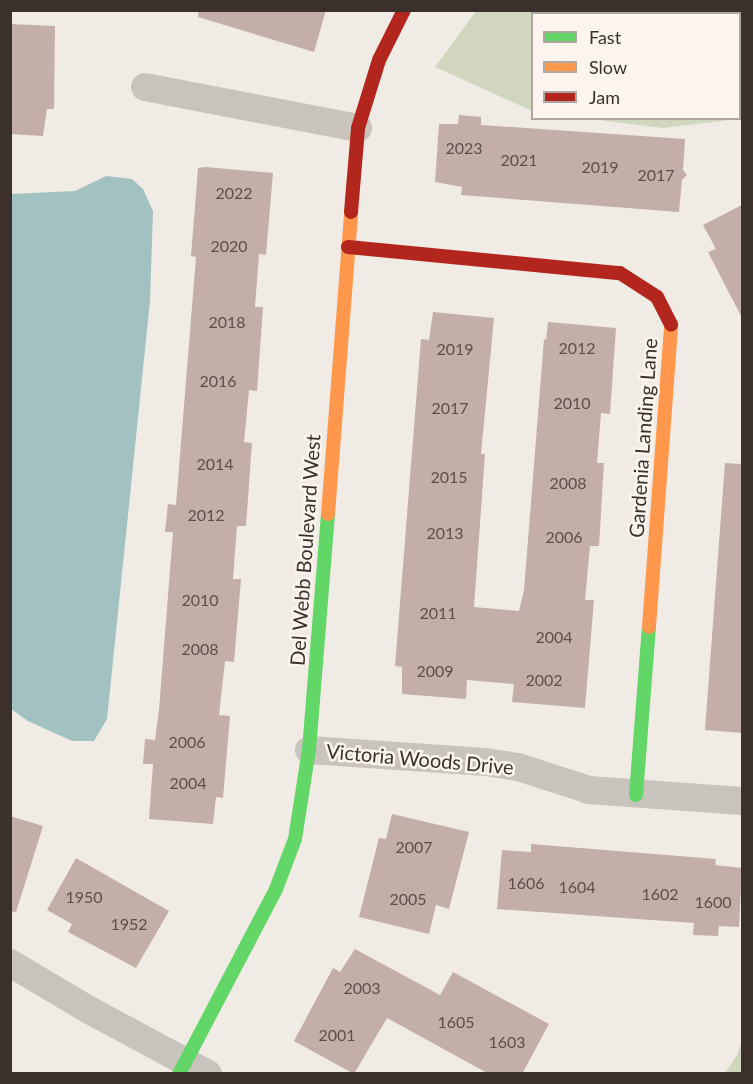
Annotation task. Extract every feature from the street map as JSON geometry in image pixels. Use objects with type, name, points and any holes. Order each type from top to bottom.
[{"type":"street","name":"Del Webb Boulevard West","points":[[190,1070],[276,889],[295,839],[309,750],[358,128],[379,60],[404,10]]},
{"type":"street","points":[[145,87],[358,128]]},
{"type":"street","name":"Gardenia Landing Lane","points":[[348,247],[620,273],[657,297],[671,325],[636,795]]},
{"type":"street","name":"Victoria Woods Drive","points":[[309,750],[518,767],[589,790],[742,801]]},
{"type":"street","points":[[10,963],[190,1070]]},
{"type":"green space","points":[[476,11],[742,11],[742,118],[741,12],[531,12],[531,111],[435,67]]},
{"type":"green space","points":[[599,120],[729,120],[663,128]]},
{"type":"green space","points":[[742,1041],[742,1073],[725,1073],[737,1055]]},
{"type":"water","points":[[106,176],[132,179],[143,189],[153,211],[150,301],[107,719],[94,741],[72,741],[28,721],[11,709],[11,194],[75,191]]},
{"type":"building","points":[[199,10],[326,10],[314,52],[198,17]]},
{"type":"building","points":[[10,24],[55,26],[54,109],[47,109],[43,136],[10,134]]},
{"type":"building","points":[[459,115],[481,117],[481,125],[685,139],[683,170],[687,175],[682,180],[679,212],[461,195],[462,187],[435,182],[439,124],[458,124]]},
{"type":"building","points":[[198,168],[273,173],[266,255],[259,254],[255,307],[263,307],[257,391],[249,390],[244,442],[252,443],[246,526],[237,526],[233,579],[241,579],[234,662],[225,661],[219,715],[230,716],[223,798],[216,797],[213,824],[149,819],[153,764],[143,764],[145,739],[155,740],[159,710],[173,532],[165,532],[168,504],[176,505],[196,257],[191,256]]},
{"type":"building","points":[[742,205],[742,318],[708,252],[716,249],[703,225]]},
{"type":"building","points":[[433,312],[494,318],[481,454],[485,454],[474,607],[519,611],[524,590],[544,339],[546,340],[548,322],[616,328],[610,414],[601,413],[597,463],[604,463],[599,546],[590,546],[585,600],[594,600],[585,708],[512,702],[514,684],[467,680],[466,699],[402,694],[402,667],[395,666],[421,339],[429,340]]},
{"type":"building","points":[[725,463],[742,464],[742,733],[705,730]]},
{"type":"building","points":[[392,814],[469,832],[449,909],[436,905],[429,934],[359,917],[379,838],[386,839]]},
{"type":"building","points":[[10,816],[43,826],[16,912],[10,911]]},
{"type":"building","points":[[531,844],[716,859],[715,865],[742,868],[739,927],[719,926],[718,936],[693,935],[694,923],[497,909],[502,850],[531,852]]},
{"type":"building","points":[[76,858],[169,911],[136,968],[68,932],[72,924],[47,910]]},
{"type":"building","points":[[355,949],[440,995],[453,972],[549,1024],[522,1074],[489,1074],[387,1018],[354,1074],[294,1041],[333,968],[340,972]]},
{"type":"traffic: fast","points":[[179,1074],[276,889],[295,839],[309,750],[328,514]]},
{"type":"traffic: fast","points":[[636,795],[649,627]]},
{"type":"traffic: slow","points":[[328,514],[351,212]]},
{"type":"traffic: slow","points":[[649,627],[671,325]]},
{"type":"traffic: jam","points":[[351,212],[358,128],[379,60],[404,10]]},
{"type":"traffic: jam","points":[[348,247],[620,273],[657,297],[671,325]]}]
